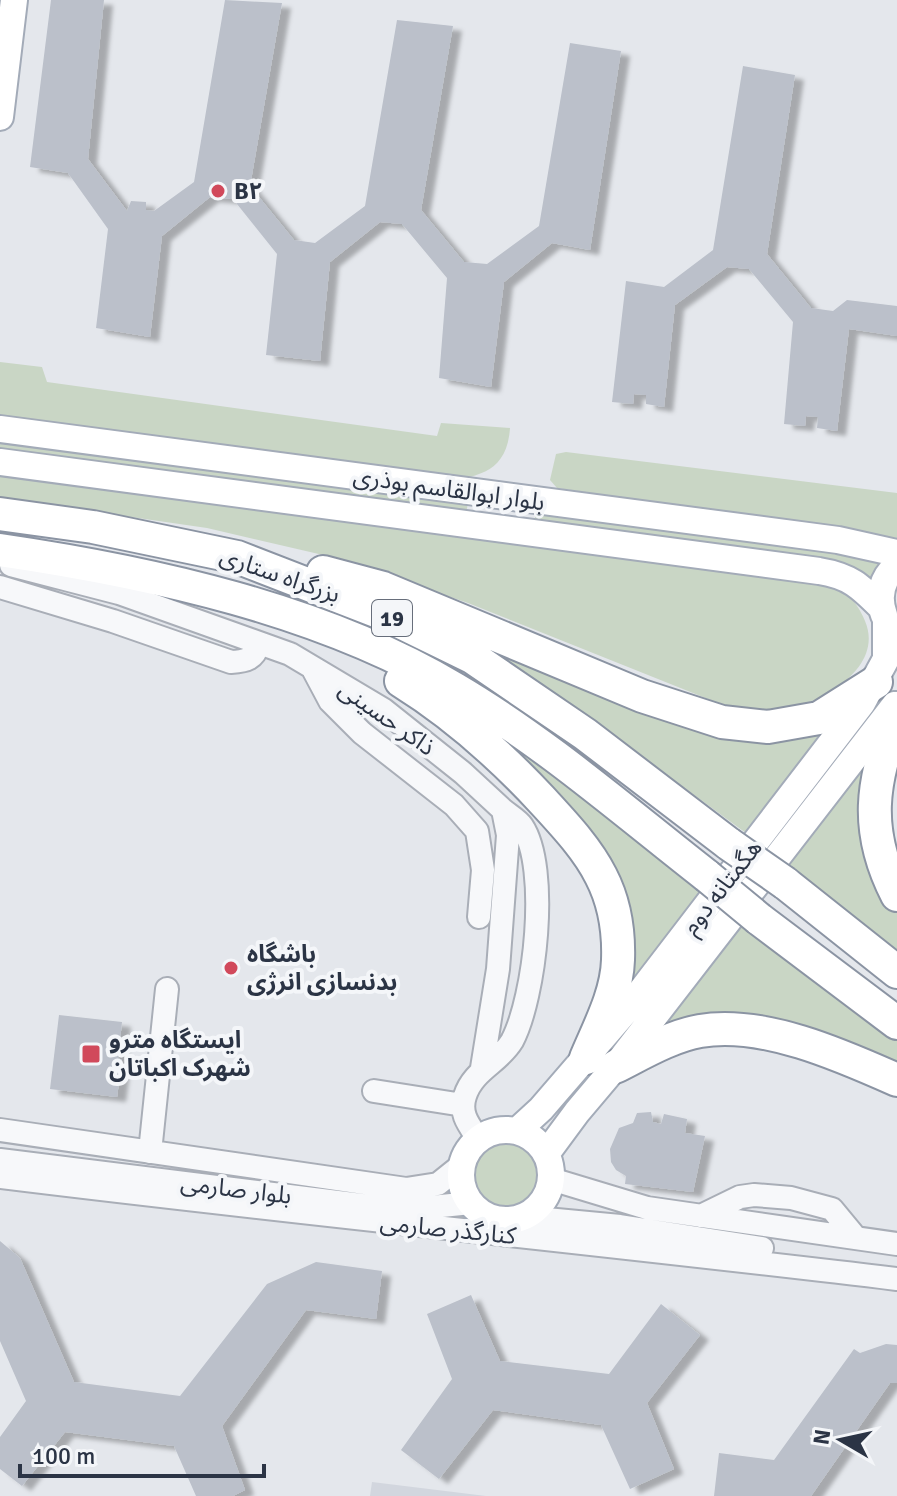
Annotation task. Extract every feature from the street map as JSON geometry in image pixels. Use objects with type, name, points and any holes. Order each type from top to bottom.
[{"type":"highway","name":"بزرگراه ستاری","points":[[0,514],[93,527],[237,557],[384,614],[472,657],[585,734],[785,883],[897,972]]},
{"type":"highway","name":"بزرگراه ستاری","points":[[0,550],[90,563],[296,617],[397,659],[465,695],[555,757],[759,919],[897,1023]]},
{"type":"highway","points":[[237,557],[358,579],[642,696],[722,722],[768,727],[819,718],[886,692]]},
{"type":"highway","points":[[296,617],[428,698],[464,725],[507,763],[588,854],[612,904],[618,933],[618,963],[600,1062],[698,1031],[730,1028],[787,1039],[897,1080]]},
{"type":"highway","points":[[897,716],[882,755],[874,812],[876,841],[897,895]]},
{"type":"main road","points":[[0,117],[14,0]]},
{"type":"main road","name":"بلوار ابوالقاسم بوذری","points":[[0,429],[838,540],[897,553]]},
{"type":"main road","name":"بلوار ابوالقاسم بوذری","points":[[0,462],[834,573],[857,583],[888,620]]},
{"type":"main road","name":"هگمتانه دوم","points":[[549,1166],[629,1007],[768,827],[886,692],[888,620],[881,594],[884,581],[897,565]]},
{"type":"main road","name":"هگمتانه دوم","points":[[517,1131],[600,1062]]},
{"type":"main road","points":[[517,1131],[539,1144],[549,1166],[550,1188],[540,1205],[509,1224],[484,1215],[471,1203],[463,1187],[463,1164],[479,1140],[494,1132],[517,1131]]},
{"type":"street","points":[[502,529],[508,497]]},
{"type":"street","name":"ذاکر حسینی","points":[[0,562],[119,593],[290,654],[384,710],[522,825],[533,853],[537,932],[526,1003],[510,1045],[482,1068],[473,1080],[463,1105]]},
{"type":"street","points":[[0,587],[113,621],[231,662],[246,661],[256,654],[259,644]]},
{"type":"street","points":[[312,667],[330,701],[362,733],[454,805],[477,831],[483,870],[479,917]]},
{"type":"street","name":"ذاکر حسینی","points":[[482,1068],[498,969],[508,835],[503,810]]},
{"type":"street","points":[[150,1152],[167,989]]},
{"type":"street","points":[[374,1091],[463,1105],[465,1119],[479,1140]]},
{"type":"street","name":"بلوار صارمی","points":[[0,1130],[406,1189],[438,1184],[463,1164]]},
{"type":"street","name":"بلوار صارمی","points":[[0,1160],[402,1210],[471,1203]]},
{"type":"street","points":[[549,1166],[647,1208],[897,1244]]},
{"type":"street","name":"کنارگذر صارمی","points":[[0,1177],[240,1207],[509,1224],[897,1279]]},
{"type":"street","points":[[700,1216],[740,1197],[791,1198],[832,1209],[856,1238]]},
{"type":"street","points":[[509,1224],[607,1225],[897,1267]]},
{"type":"shaded area","points":[[372,1482],[486,1496],[370,1496]]},
{"type":"green space","points":[[0,362],[42,367],[47,382],[437,436],[441,423],[510,428],[508,442],[504,454],[490,469],[444,482],[0,420]]},
{"type":"green space","points":[[0,440],[468,503],[466,514],[0,453]]},
{"type":"green space","points":[[566,452],[897,493],[897,538],[557,488],[550,480],[556,454]]},
{"type":"green space","points":[[0,472],[819,584],[847,595],[853,601],[865,621],[869,639],[865,655],[856,670],[826,695],[790,709],[746,710],[718,703],[468,603],[336,558],[207,528],[0,498]]},
{"type":"green space","points":[[536,512],[883,556],[872,581],[534,523]]},
{"type":"green space","points":[[384,595],[662,715],[829,725],[750,836],[596,723]]},
{"type":"green space","points":[[496,729],[705,894],[613,1017],[626,927]]},
{"type":"green space","points":[[881,743],[897,907],[897,951],[784,862]]},
{"type":"green space","points":[[739,920],[897,1037],[897,1072],[772,1025],[644,1046]]},
{"type":"green space","points":[[505,1143],[528,1152],[537,1175],[528,1198],[505,1207],[482,1198],[473,1175],[482,1152]]},
{"type":"building","name":"B۲","points":[[51,0],[104,0],[88,159],[127,211],[131,201],[146,202],[146,210],[154,211],[194,182],[225,0],[282,3],[250,186],[294,240],[315,243],[365,206],[397,20],[453,26],[421,210],[464,262],[487,264],[539,226],[570,43],[621,51],[590,250],[552,243],[504,282],[491,387],[439,378],[447,278],[402,224],[380,222],[330,262],[320,361],[266,355],[277,254],[233,199],[210,197],[162,236],[150,337],[96,328],[108,229],[68,173],[30,167]]},
{"type":"building","points":[[743,66],[795,75],[767,254],[811,308],[833,311],[847,300],[897,306],[897,336],[849,329],[837,431],[817,428],[818,417],[806,416],[805,426],[784,424],[793,322],[749,269],[727,267],[675,305],[664,407],[646,404],[646,395],[634,394],[633,404],[612,402],[626,281],[664,287],[713,250]]},
{"type":"building","points":[[59,1015],[122,1022],[118,1058],[122,1060],[117,1097],[50,1089]]},
{"type":"building","points":[[651,1112],[653,1122],[661,1124],[664,1114],[687,1119],[685,1133],[705,1136],[693,1192],[625,1184],[626,1176],[616,1170],[611,1162],[610,1149],[619,1128],[633,1123],[637,1113]]},
{"type":"building","points":[[0,1241],[20,1258],[74,1382],[180,1396],[267,1284],[316,1262],[382,1271],[376,1319],[306,1310],[222,1426],[245,1490],[233,1496],[196,1496],[174,1446],[65,1432],[22,1486],[0,1469],[0,1437],[26,1401],[0,1341]]},
{"type":"building","points":[[471,1295],[500,1361],[609,1374],[661,1304],[700,1335],[647,1403],[674,1469],[630,1489],[601,1425],[493,1410],[439,1479],[401,1450],[452,1379],[427,1314]]},
{"type":"building","points":[[886,1344],[897,1345],[897,1383],[890,1383],[811,1496],[714,1496],[719,1453],[774,1460],[854,1349],[860,1353]]},
{"type":"place","name":"B۲","points":[[218,191]]},
{"type":"place","name":"باشگاه بدنسازی انرژی","points":[[231,968]]},
{"type":"place","name":"ایستگاه مترو شهرک اکباتان","points":[[91,1054]]}]
